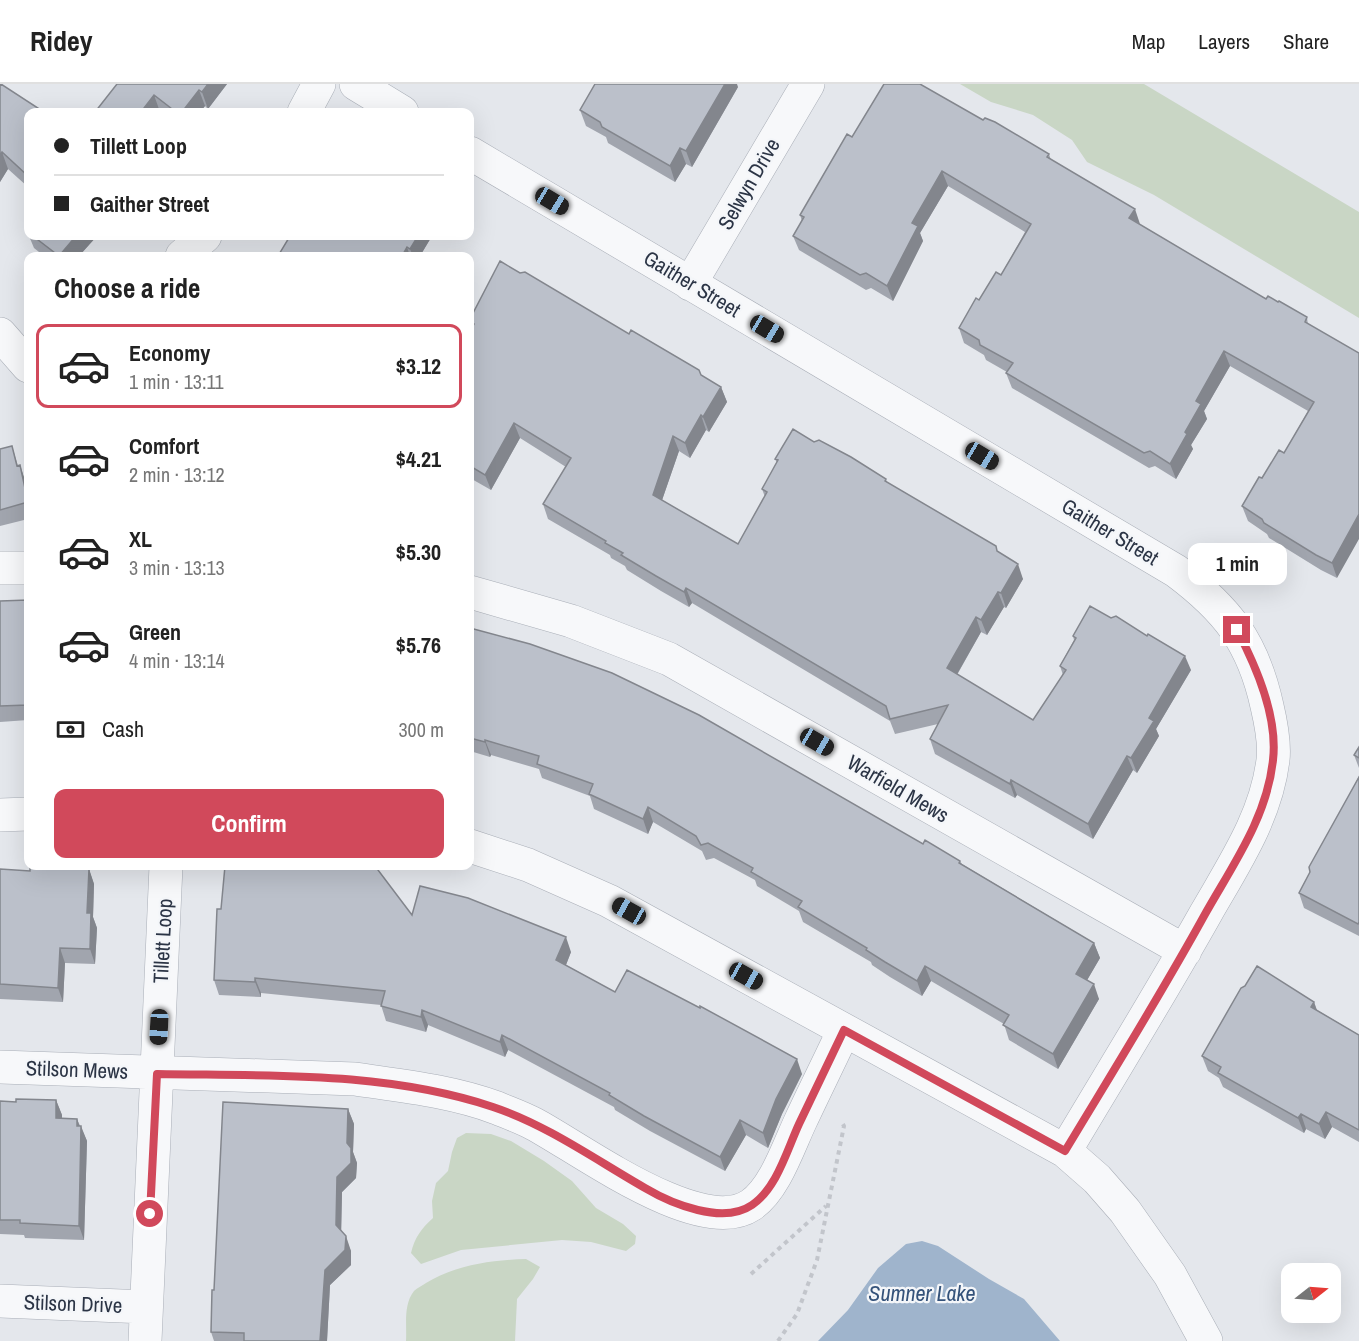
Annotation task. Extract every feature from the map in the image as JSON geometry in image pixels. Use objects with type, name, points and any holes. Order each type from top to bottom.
[{"type":"street","points":[[306,108],[319,84]]},
{"type":"street","points":[[356,84],[395,108]]},
{"type":"street","name":"Selwyn Drive","points":[[690,284],[808,84]]},
{"type":"street","name":"Gaither Street","points":[[474,155],[1176,571],[1220,607],[1237,630],[1253,661],[1263,688],[1270,722],[1274,757],[1268,791],[1257,823],[1185,951],[1065,1151]]},
{"type":"street","points":[[187,252],[200,240]]},
{"type":"street","points":[[0,334],[24,361]]},
{"type":"street","points":[[0,568],[24,568]]},
{"type":"street","name":"Warfield Mews","points":[[474,593],[571,621],[669,659],[1185,951]]},
{"type":"street","points":[[0,815],[24,814]]},
{"type":"street","points":[[474,847],[528,864],[609,901],[1065,1151],[1097,1179],[1125,1211],[1170,1275],[1206,1341]]},
{"type":"street","name":"Tillett Loop","points":[[145,1341],[166,870]]},
{"type":"street","name":"Stilson Mews","points":[[0,1067],[355,1079],[408,1086],[494,1107],[532,1123],[657,1195],[698,1211],[719,1213],[735,1212],[751,1206],[771,1184],[844,1030]]},
{"type":"street","name":"Stilson Drive","points":[[0,1301],[146,1307]]},
{"type":"path","points":[[778,1341],[797,1314],[817,1260],[844,1126],[825,1103],[813,1095]]},
{"type":"path","points":[[751,1274],[827,1205]]},
{"type":"green space","points":[[960,84],[1144,84],[1359,212],[1359,318],[1154,195],[1087,162],[1072,140],[1033,115],[991,102]]},
{"type":"green space","points":[[466,1133],[491,1134],[511,1141],[544,1161],[572,1181],[596,1208],[623,1224],[636,1236],[635,1244],[626,1251],[591,1242],[562,1240],[461,1250],[421,1264],[411,1253],[414,1242],[433,1218],[432,1201],[436,1183],[448,1171],[457,1138]]},
{"type":"green space","points":[[526,1259],[540,1267],[517,1299],[515,1341],[406,1341],[408,1302],[414,1291],[437,1277],[461,1268],[487,1262]]},
{"type":"water","name":"Sumner Lake","points":[[922,1241],[938,1246],[1024,1299],[1060,1341],[818,1341],[848,1310],[878,1268],[906,1244]]},
{"type":"building","points":[[1,84],[38,108],[24,108],[24,172],[2,152],[0,156]]},
{"type":"building","points":[[117,84],[208,84],[202,92],[199,90],[185,108],[171,108],[154,95],[144,108],[98,108]]},
{"type":"building","points":[[595,84],[725,84],[686,151],[680,148],[670,166],[602,127],[600,122],[580,110]]},
{"type":"building","points":[[884,84],[920,84],[983,120],[985,118],[995,122],[1049,154],[1047,157],[1135,209],[1129,218],[1266,299],[1268,296],[1307,317],[1305,322],[1359,353],[1359,514],[1332,563],[1264,523],[1262,519],[1242,506],[1259,477],[1262,478],[1279,450],[1284,453],[1314,402],[1224,351],[1196,401],[1201,404],[1170,464],[1150,451],[1144,453],[1006,373],[1013,363],[980,345],[979,340],[959,328],[976,298],[979,300],[996,272],[1001,275],[1031,224],[942,171],[912,223],[918,226],[887,286],[866,273],[860,275],[793,236],[804,217],[800,215],[847,134],[852,137]]},
{"type":"building","points":[[38,240],[73,240],[62,252],[54,252]]},
{"type":"building","points":[[288,240],[416,240],[410,249],[407,247],[404,252],[280,252]]},
{"type":"building","points":[[500,261],[520,273],[525,272],[629,334],[631,330],[699,370],[701,375],[721,387],[685,443],[673,436],[653,495],[738,544],[767,492],[762,489],[778,460],[775,459],[793,429],[814,442],[819,440],[851,457],[886,479],[885,481],[996,546],[997,551],[1018,564],[1001,593],[998,592],[981,620],[976,617],[947,668],[1033,720],[1066,670],[1060,666],[1090,606],[1111,618],[1116,616],[1185,656],[1149,718],[1154,721],[1131,758],[1127,756],[1088,824],[1011,780],[1010,784],[930,739],[948,705],[890,719],[886,706],[686,588],[684,592],[656,576],[621,555],[623,553],[605,543],[606,541],[543,504],[571,458],[514,423],[485,475],[474,468],[474,311]]},
{"type":"building","points":[[12,446],[17,466],[20,465],[24,484],[24,503],[0,510],[0,449]]},
{"type":"building","points":[[24,600],[24,705],[0,706],[0,601]]},
{"type":"building","points":[[474,629],[530,644],[612,673],[699,715],[923,844],[925,840],[960,861],[959,863],[1094,943],[1076,974],[1094,984],[1053,1054],[1003,1025],[1009,1015],[925,966],[917,981],[798,907],[802,901],[751,872],[753,868],[708,843],[701,845],[696,836],[648,807],[643,819],[589,794],[593,784],[537,764],[539,756],[485,740],[485,742],[474,739]]},
{"type":"building","points":[[1359,747],[1359,758],[1354,755]]},
{"type":"building","points":[[1359,777],[1358,924],[1299,893],[1310,872],[1309,867]]},
{"type":"building","points":[[0,869],[89,870],[87,913],[91,913],[90,949],[60,948],[58,988],[0,984]]},
{"type":"building","points":[[225,870],[378,870],[412,915],[420,886],[468,898],[566,937],[556,960],[615,992],[627,970],[700,1008],[700,1006],[797,1059],[776,1099],[763,1133],[740,1120],[720,1157],[644,1116],[609,1095],[610,1093],[502,1035],[500,1042],[422,1010],[421,1017],[381,1006],[385,991],[255,978],[255,982],[214,980],[217,909],[221,909]]},
{"type":"building","points":[[1257,966],[1314,1002],[1311,1007],[1359,1035],[1359,1130],[1326,1112],[1319,1124],[1301,1114],[1298,1118],[1218,1073],[1221,1067],[1202,1056],[1241,988],[1245,986]]},
{"type":"building","points":[[16,1099],[56,1100],[56,1118],[77,1119],[77,1126],[81,1126],[79,1226],[0,1220],[0,1101],[16,1102]]},
{"type":"building","points":[[223,1102],[348,1109],[347,1143],[351,1148],[351,1163],[337,1177],[336,1225],[346,1236],[345,1250],[325,1270],[320,1341],[244,1341],[244,1333],[211,1332]]},
{"type":"route","points":[[150,1214],[157,1074],[355,1079],[408,1086],[454,1096],[494,1107],[532,1123],[657,1195],[698,1211],[735,1212],[751,1206],[771,1184],[844,1030],[1065,1151],[1194,935],[1257,823],[1268,791],[1274,757],[1270,722],[1263,688],[1253,661],[1237,630]]}]
